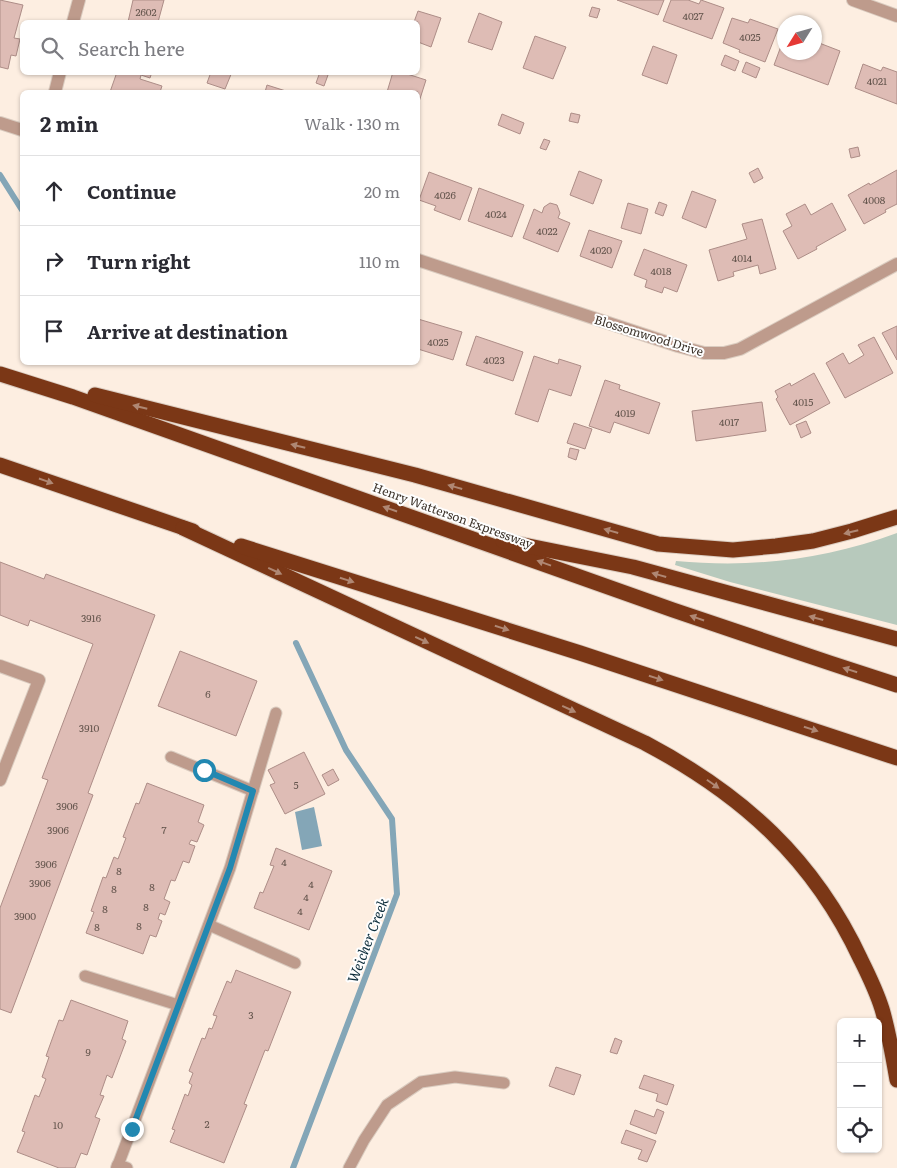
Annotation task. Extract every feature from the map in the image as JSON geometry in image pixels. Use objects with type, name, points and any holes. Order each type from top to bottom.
[{"type":"highway","points":[[0,373],[415,476],[658,544],[733,550],[776,546],[813,541],[897,517]]},
{"type":"highway","name":"Henry Watterson Expressway","points":[[0,373],[448,529],[673,610],[897,685]]},
{"type":"highway","points":[[0,465],[183,528],[580,653],[897,758]]},
{"type":"highway","points":[[183,528],[645,744],[678,761],[740,803],[767,827],[815,880],[848,933],[882,1009],[897,1080]]},
{"type":"highway","points":[[448,529],[633,567],[897,640]]},
{"type":"street","points":[[74,20],[79,0]]},
{"type":"street","points":[[854,0],[897,16]]},
{"type":"street","points":[[56,90],[59,75]]},
{"type":"street","points":[[0,123],[20,129]]},
{"type":"street","name":"Blossomwood Drive","points":[[420,261],[704,353],[724,353],[745,346],[897,264]]},
{"type":"street","points":[[0,666],[38,680],[0,780]]},
{"type":"lane","points":[[121,1167],[178,1005],[230,868],[276,713]]},
{"type":"lane","points":[[171,756],[253,791]]},
{"type":"lane","points":[[209,925],[295,963]]},
{"type":"lane","points":[[85,976],[178,1005]]},
{"type":"lane","points":[[349,1168],[386,1105],[420,1082],[455,1077],[504,1083]]},
{"type":"green space","points":[[897,533],[897,625],[730,582],[675,565],[676,561],[733,563],[788,560],[842,550]]},
{"type":"water","points":[[314,807],[322,846],[302,850],[295,812]]},
{"type":"building","points":[[0,0],[23,5],[14,38],[20,39],[16,56],[11,55],[8,69],[0,67]]},
{"type":"building","points":[[133,0],[164,0],[159,20],[128,20]]},
{"type":"building","points":[[617,0],[664,0],[658,15]]},
{"type":"building","points":[[671,0],[688,0],[699,4],[701,0],[724,8],[712,39],[663,21]]},
{"type":"building","points":[[592,7],[600,9],[597,18],[589,16]]},
{"type":"building","points":[[418,11],[441,18],[431,47],[420,43],[420,20],[415,20]]},
{"type":"building","points":[[479,13],[502,22],[492,50],[468,42]]},
{"type":"building","points":[[732,18],[748,23],[750,19],[777,29],[765,62],[739,52],[740,50],[723,43]]},
{"type":"building","points":[[535,36],[566,47],[553,79],[523,68]]},
{"type":"building","points":[[822,44],[840,51],[828,85],[774,65],[777,57],[777,60],[822,60]]},
{"type":"building","points":[[653,46],[677,55],[667,84],[642,75]]},
{"type":"building","points":[[725,55],[739,61],[735,71],[721,65]]},
{"type":"building","points":[[746,62],[760,68],[756,78],[742,72]]},
{"type":"building","points":[[863,64],[881,71],[883,67],[897,72],[897,104],[855,88]]},
{"type":"building","points":[[116,75],[141,75],[140,79],[162,86],[161,90],[111,90]]},
{"type":"building","points":[[210,75],[231,75],[225,89],[207,83]]},
{"type":"building","points":[[319,75],[328,75],[324,86],[316,83]]},
{"type":"building","points":[[392,75],[410,75],[426,80],[420,99],[420,90],[388,90]]},
{"type":"building","points":[[267,85],[283,90],[266,90]]},
{"type":"building","points":[[571,113],[580,115],[578,123],[569,121]]},
{"type":"building","points":[[502,114],[524,123],[520,134],[498,125]]},
{"type":"building","points":[[544,139],[550,141],[546,150],[540,148]]},
{"type":"building","points":[[858,147],[860,156],[851,158],[849,149]]},
{"type":"building","points":[[758,168],[763,178],[754,183],[749,173]]},
{"type":"building","points":[[897,170],[897,204],[864,224],[848,195]]},
{"type":"building","points":[[579,171],[602,180],[593,204],[570,195]]},
{"type":"building","points":[[429,172],[472,188],[460,220],[434,210],[436,206],[420,200]]},
{"type":"building","points":[[479,188],[524,205],[512,237],[468,221]]},
{"type":"building","points":[[692,191],[716,200],[706,228],[682,218]]},
{"type":"building","points":[[659,202],[667,205],[663,216],[655,213]]},
{"type":"building","points":[[550,203],[557,205],[560,213],[558,218],[570,223],[558,252],[523,238],[534,209],[542,213],[544,207]]},
{"type":"building","points":[[628,203],[648,209],[641,234],[621,228]]},
{"type":"building","points":[[832,203],[846,230],[798,259],[783,231],[792,226],[786,214],[805,204],[811,215]]},
{"type":"building","points":[[762,219],[776,269],[760,274],[758,265],[733,272],[734,276],[718,281],[709,250],[747,239],[742,224]]},
{"type":"building","points":[[589,230],[622,241],[612,268],[580,256]]},
{"type":"building","points":[[644,249],[687,265],[677,292],[664,287],[662,293],[645,287],[647,280],[634,275]]},
{"type":"building","points":[[420,320],[462,332],[453,360],[420,350]]},
{"type":"building","points":[[897,326],[897,360],[882,333]]},
{"type":"building","points":[[476,336],[523,352],[513,381],[466,365]]},
{"type":"building","points":[[874,337],[893,373],[845,398],[826,363],[843,353],[849,364],[864,355],[858,345]]},
{"type":"building","points":[[534,356],[558,364],[559,359],[581,366],[571,396],[549,389],[538,422],[515,414]]},
{"type":"building","points":[[814,373],[830,403],[790,425],[776,399],[778,397],[775,391],[790,383],[791,386]]},
{"type":"building","points":[[605,380],[620,385],[619,389],[660,403],[649,434],[614,422],[610,433],[589,426]]},
{"type":"building","points":[[762,402],[766,431],[696,441],[692,411]]},
{"type":"building","points":[[806,421],[811,433],[801,438],[796,425]]},
{"type":"building","points":[[574,423],[592,429],[585,449],[567,443]]},
{"type":"building","points":[[570,448],[579,450],[576,460],[568,457]]},
{"type":"building","points":[[0,562],[44,579],[46,574],[155,615],[88,793],[93,795],[11,1013],[0,1009],[0,908],[48,780],[42,778],[93,644],[30,620],[28,626],[0,615]]},
{"type":"building","points":[[180,651],[257,681],[236,736],[158,706]]},
{"type":"building","points":[[304,752],[325,794],[285,814],[270,785],[275,783],[268,770]]},
{"type":"building","points":[[333,769],[339,780],[328,786],[322,775]]},
{"type":"building","points":[[147,783],[204,805],[198,822],[204,825],[197,842],[191,840],[189,844],[195,846],[189,863],[183,861],[175,881],[171,880],[164,899],[170,902],[165,915],[160,913],[158,919],[162,921],[156,937],[150,935],[143,954],[86,933],[94,912],[91,911],[103,877],[106,878],[114,857],[118,859],[126,838],[123,837],[136,803],[139,804]]},
{"type":"building","points":[[276,848],[332,871],[309,930],[254,908],[260,892],[263,893],[274,866],[270,865]]},
{"type":"building","points":[[236,970],[291,992],[268,1051],[265,1050],[244,1104],[247,1105],[224,1163],[170,1142],[175,1130],[172,1129],[185,1094],[188,1096],[192,1085],[189,1083],[193,1073],[189,1071],[202,1038],[205,1039],[209,1028],[212,1029],[217,1016],[213,1015],[227,981],[231,983]]},
{"type":"building","points":[[71,1000],[128,1021],[122,1039],[126,1041],[112,1078],[107,1075],[100,1095],[104,1096],[95,1117],[100,1119],[87,1155],[81,1153],[75,1168],[59,1168],[17,1152],[25,1132],[22,1131],[35,1095],[39,1097],[46,1079],[42,1077],[49,1057],[46,1056],[59,1020],[63,1021]]},
{"type":"building","points":[[615,1038],[622,1041],[617,1054],[610,1052]]},
{"type":"building","points":[[556,1067],[581,1075],[574,1095],[549,1086]]},
{"type":"building","points":[[644,1075],[674,1085],[667,1105],[656,1101],[658,1094],[639,1088]]},
{"type":"building","points":[[657,1109],[664,1112],[656,1134],[630,1124],[635,1110],[654,1117]]},
{"type":"building","points":[[626,1130],[656,1141],[647,1162],[638,1159],[642,1150],[621,1143]]},
{"type":"waterway","name":"Weicher Creek","points":[[0,175],[20,207]]},
{"type":"waterway","name":"Weicher Creek","points":[[293,1168],[397,894],[392,819],[346,750],[296,643]]},
{"type":"route","points":[[132,1129],[230,868],[253,791],[204,770]]}]
